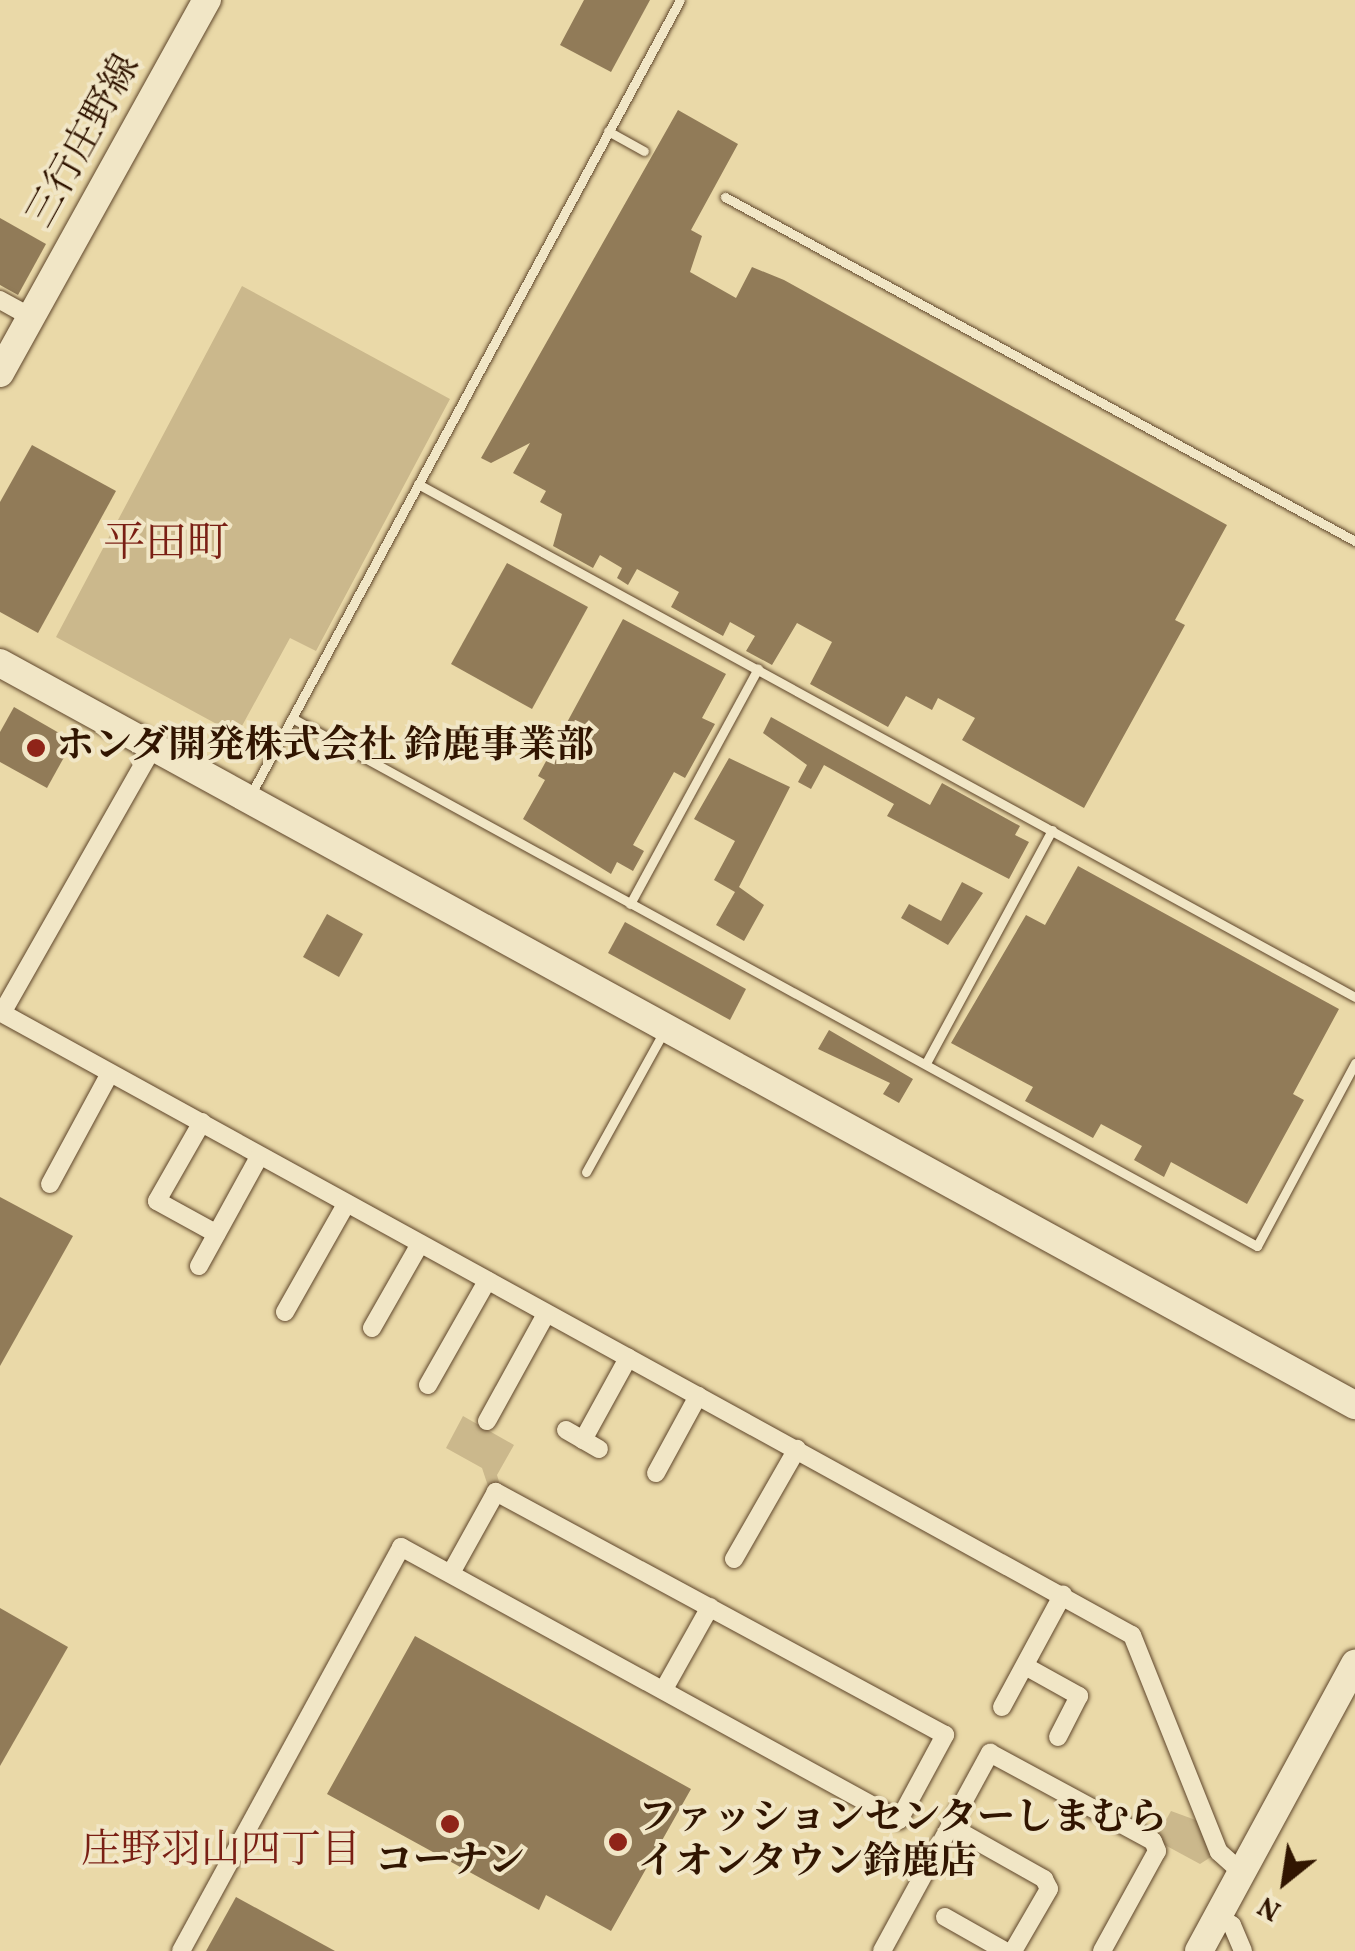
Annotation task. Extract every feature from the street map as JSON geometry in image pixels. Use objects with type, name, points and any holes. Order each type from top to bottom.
[{"type":"street","name":"三行庄野線","points":[[0,373],[207,0]]},
{"type":"street","points":[[0,300],[30,317]]},
{"type":"street","points":[[0,663],[1355,1406]]},
{"type":"street","points":[[153,747],[2,1018],[202,1122],[258,1157],[1132,1634],[1218,1852],[1242,1873]]},
{"type":"street","points":[[50,1184],[110,1073]]},
{"type":"street","points":[[202,1122],[157,1201],[217,1234]]},
{"type":"street","points":[[200,1266],[258,1157]]},
{"type":"street","points":[[286,1312],[346,1204]]},
{"type":"street","points":[[372,1328],[420,1244]]},
{"type":"street","points":[[428,1385],[487,1282]]},
{"type":"street","points":[[487,1421],[546,1314]]},
{"type":"street","points":[[566,1430],[591,1444],[628,1358]]},
{"type":"street","points":[[656,1473],[698,1396]]},
{"type":"street","points":[[734,1559],[797,1449]]},
{"type":"street","points":[[181,1951],[401,1546],[900,1820],[945,1735],[496,1492],[451,1573]]},
{"type":"street","points":[[1002,1707],[1063,1594]]},
{"type":"street","points":[[664,1689],[710,1607]]},
{"type":"street","points":[[1199,1951],[1355,1664]]},
{"type":"street","points":[[1025,1666],[1079,1696],[1058,1738]]},
{"type":"street","points":[[882,1951],[990,1753],[1152,1841],[1157,1851],[1102,1951]]},
{"type":"street","points":[[950,1826],[1044,1878],[1049,1889],[1013,1951]]},
{"type":"street","points":[[945,1916],[1005,1951]]},
{"type":"street","points":[[1218,1917],[1232,1925],[1242,1951]]},
{"type":"lane","points":[[248,799],[680,0]]},
{"type":"lane","points":[[608,131],[644,151]]},
{"type":"lane","points":[[725,197],[1355,541]]},
{"type":"lane","points":[[418,484],[1355,997]]},
{"type":"lane","points":[[630,904],[758,668]]},
{"type":"lane","points":[[292,718],[1257,1246],[1355,1063]]},
{"type":"lane","points":[[926,1063],[1052,830]]},
{"type":"lane","points":[[586,1172],[667,1026]]},
{"type":"shaded area","points":[[242,286],[450,399],[316,651],[290,638],[237,735],[56,637]]},
{"type":"shaded area","points":[[463,1416],[514,1445],[497,1475],[500,1485],[489,1489],[482,1468],[446,1448]]},
{"type":"shaded area","points":[[1171,1811],[1201,1822],[1214,1855],[1200,1864],[1163,1844],[1157,1836]]},
{"type":"building","points":[[584,0],[650,0],[611,72],[560,45]]},
{"type":"building","points":[[678,110],[738,144],[691,230],[702,236],[690,272],[736,298],[752,267],[784,280],[1227,525],[1175,620],[1185,625],[1084,808],[962,740],[975,718],[938,698],[932,710],[906,696],[888,727],[810,684],[832,642],[797,623],[772,665],[746,651],[755,636],[730,622],[723,636],[671,607],[679,592],[637,569],[628,585],[617,578],[622,568],[600,555],[593,568],[553,546],[562,514],[540,502],[546,491],[513,473],[530,443],[491,463],[481,458]]},
{"type":"building","points":[[0,218],[46,244],[18,295],[0,285]]},
{"type":"building","points":[[32,445],[116,491],[38,633],[0,612],[0,502]]},
{"type":"building","points":[[507,563],[588,607],[532,709],[451,664]]},
{"type":"building","points":[[623,619],[726,674],[702,718],[715,724],[685,778],[674,772],[633,845],[644,851],[633,871],[617,862],[611,874],[523,819],[545,780],[538,776]]},
{"type":"building","points":[[14,707],[73,741],[47,788],[0,762],[0,732]]},
{"type":"building","points":[[771,717],[930,805],[942,783],[1020,826],[1015,835],[1029,842],[1009,879],[887,816],[894,804],[824,765],[811,789],[798,782],[807,765],[763,733]]},
{"type":"building","points":[[729,758],[790,787],[739,887],[764,905],[744,941],[716,925],[735,892],[714,880],[735,841],[694,819]]},
{"type":"building","points":[[1078,866],[1339,1009],[1293,1094],[1304,1100],[1247,1204],[1171,1162],[1164,1177],[1134,1160],[1142,1146],[1101,1124],[1093,1138],[1025,1101],[1033,1087],[951,1043],[1026,915],[1045,925]]},
{"type":"building","points":[[962,882],[983,893],[948,945],[901,918],[909,904],[941,921]]},
{"type":"building","points":[[327,914],[363,934],[339,977],[303,957]]},
{"type":"building","points":[[625,922],[746,989],[730,1020],[608,953]]},
{"type":"building","points":[[829,1030],[913,1079],[899,1103],[883,1094],[890,1083],[818,1049]]},
{"type":"building","points":[[0,1197],[73,1236],[0,1366]]},
{"type":"building","points":[[0,1608],[68,1647],[0,1766]]},
{"type":"building","points":[[415,1636],[691,1789],[611,1931],[546,1895],[539,1910],[327,1794]]},
{"type":"building","points":[[236,1897],[335,1951],[206,1951]]},
{"type":"place","name":"ホンダ開発株式会社 鈴鹿事業部","points":[[36,748]]},
{"type":"place","name":"コーナン","points":[[450,1824]]},
{"type":"place","name":"ファッションセンターしまむら イオンタウン鈴鹿店","points":[[618,1842]]},
{"type":"district","name":"平田町","points":[[166,546]]},
{"type":"district","name":"庄野羽山四丁目","points":[[221,1852]]}]
